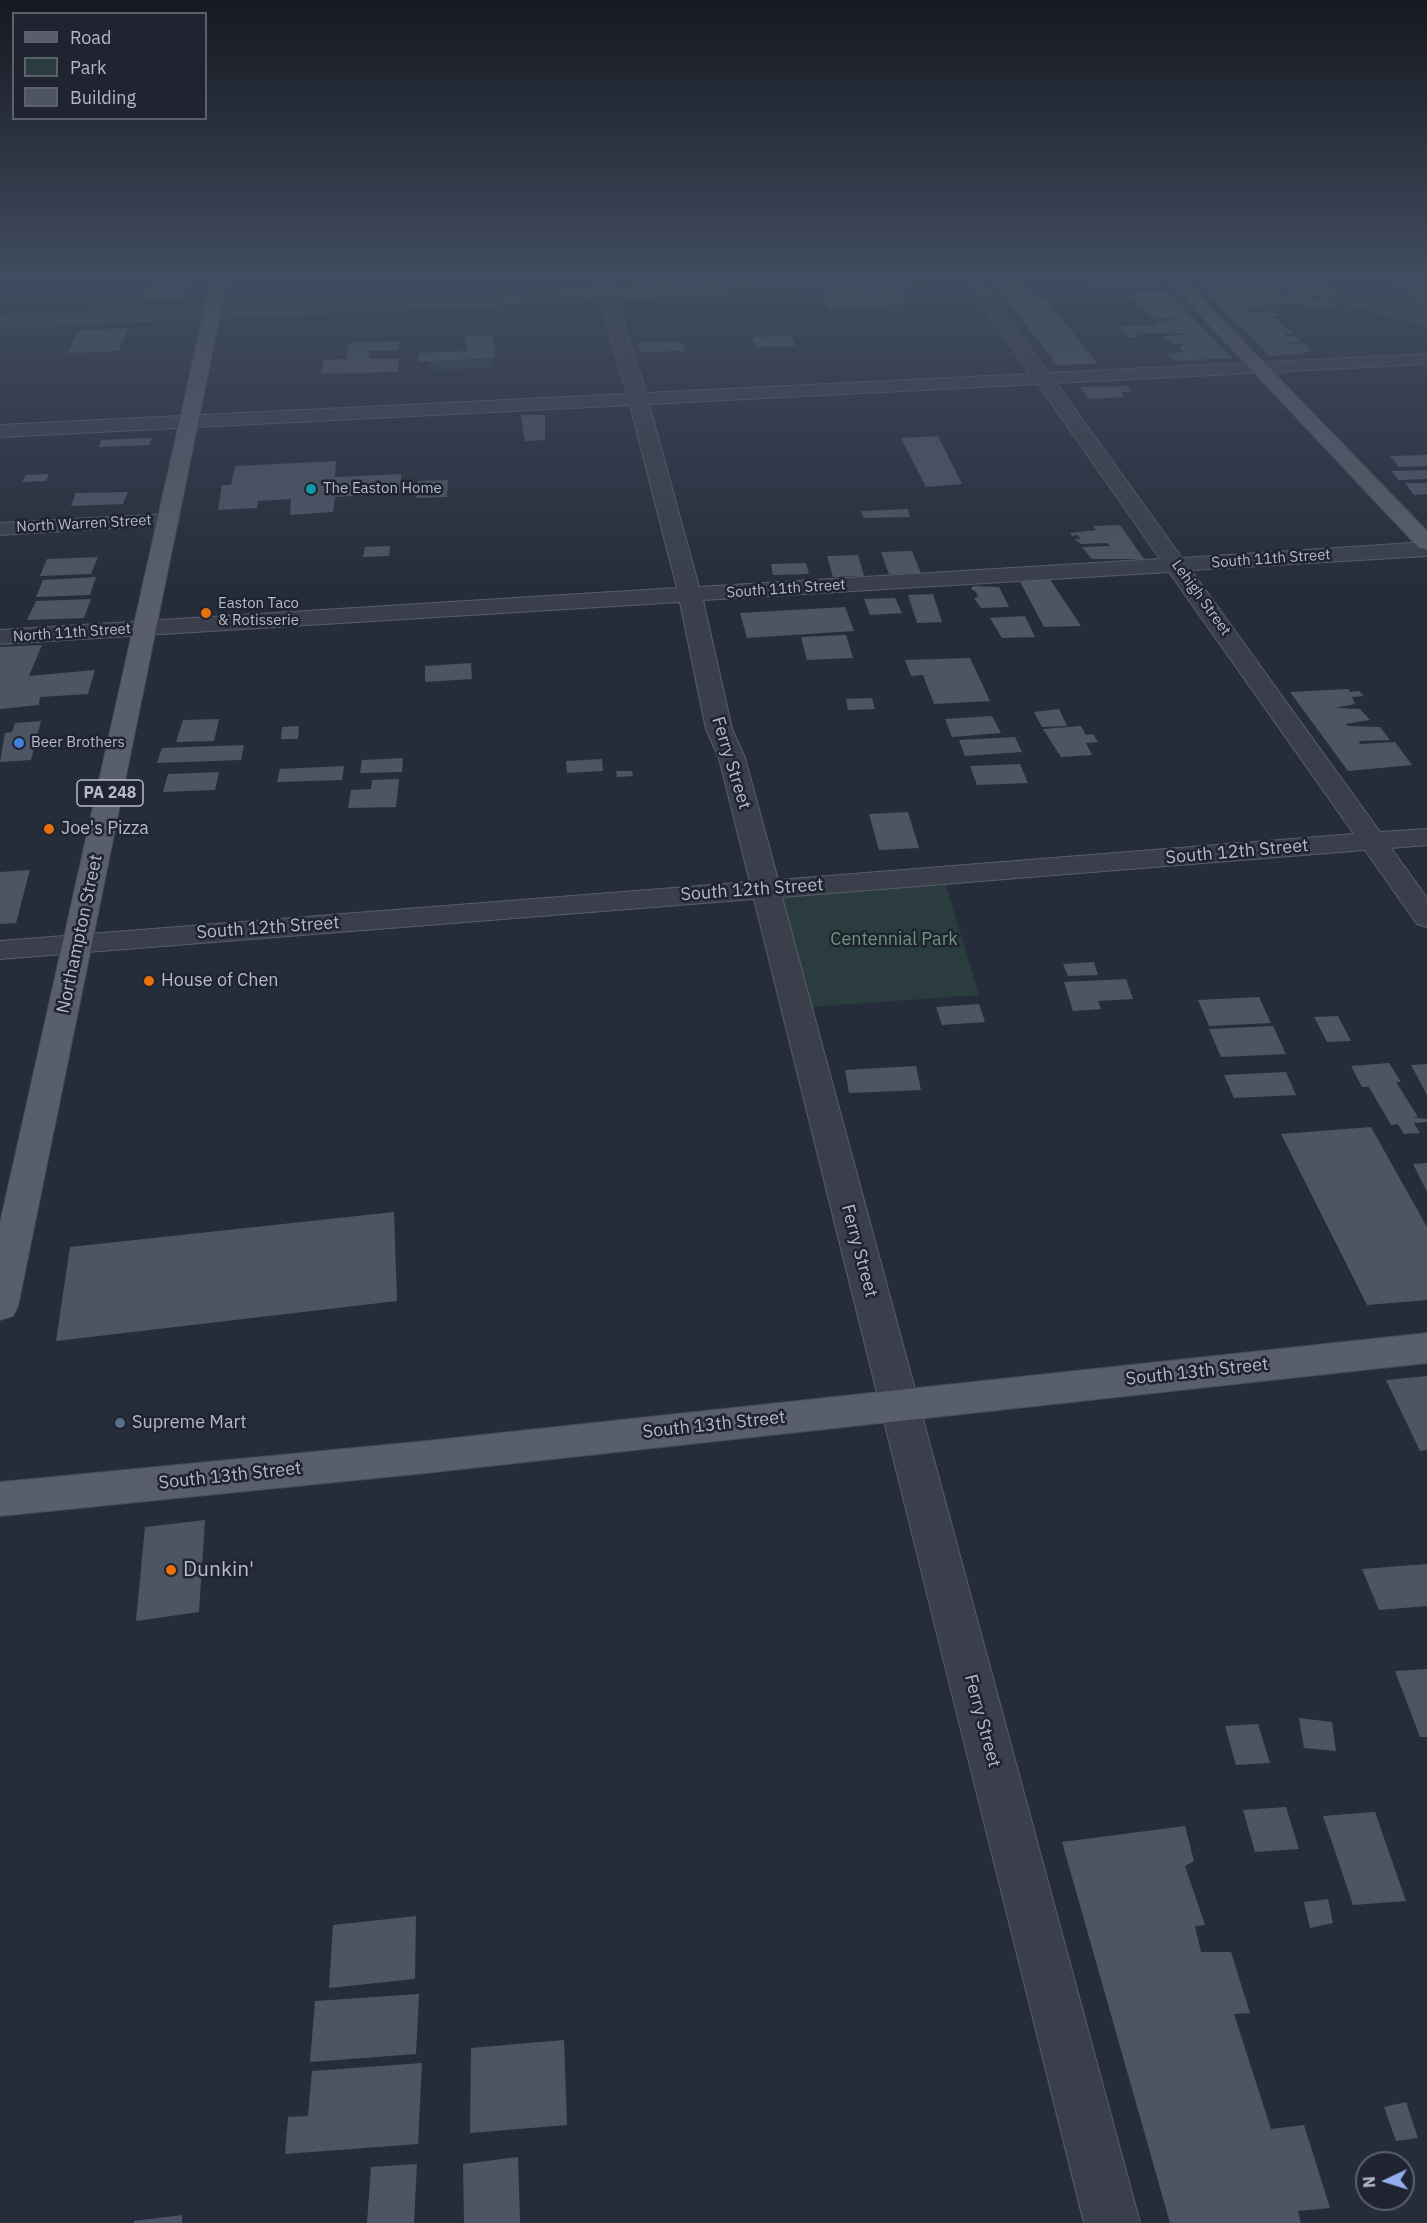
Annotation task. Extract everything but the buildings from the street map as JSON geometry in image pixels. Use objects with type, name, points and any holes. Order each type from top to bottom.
[{"type":"main road","name":"Northampton Street","points":[[0,1306],[197,384]]},
{"type":"main road","points":[[1274,384],[1427,543]]},
{"type":"main road","name":"South 13th Street","points":[[0,1499],[438,1456],[1427,1348]]},
{"type":"street","name":"Ferry Street","points":[[634,384],[690,595],[719,729],[732,758],[1112,2223]]},
{"type":"street","points":[[0,430],[927,384]]},
{"type":"street","name":"Lehigh Street","points":[[1047,384],[1427,918]]},
{"type":"street","name":"North Warren Street","points":[[0,529],[168,520]]},
{"type":"street","name":"South 11th Street","points":[[145,628],[1427,549]]},
{"type":"street","name":"North 11th Street","points":[[0,638],[145,628]]},
{"type":"street","name":"South 12th Street","points":[[0,950],[1427,837]]},
{"type":"green space","name":"Centennial Park","points":[[943,875],[979,995],[796,1008],[766,889]]},
{"type":"place","name":"The Easton Home","points":[[311,489]]},
{"type":"place","name":"Easton Taco & Rotisserie","points":[[206,613]]},
{"type":"place","name":"Beer Brothers","points":[[19,743]]},
{"type":"place","name":"Joe's Pizza","points":[[49,829]]},
{"type":"place","name":"House of Chen","points":[[149,981]]},
{"type":"place","name":"Supreme Mart","points":[[120,1423]]},
{"type":"place","name":"Dunkin'","points":[[171,1570]]}]
